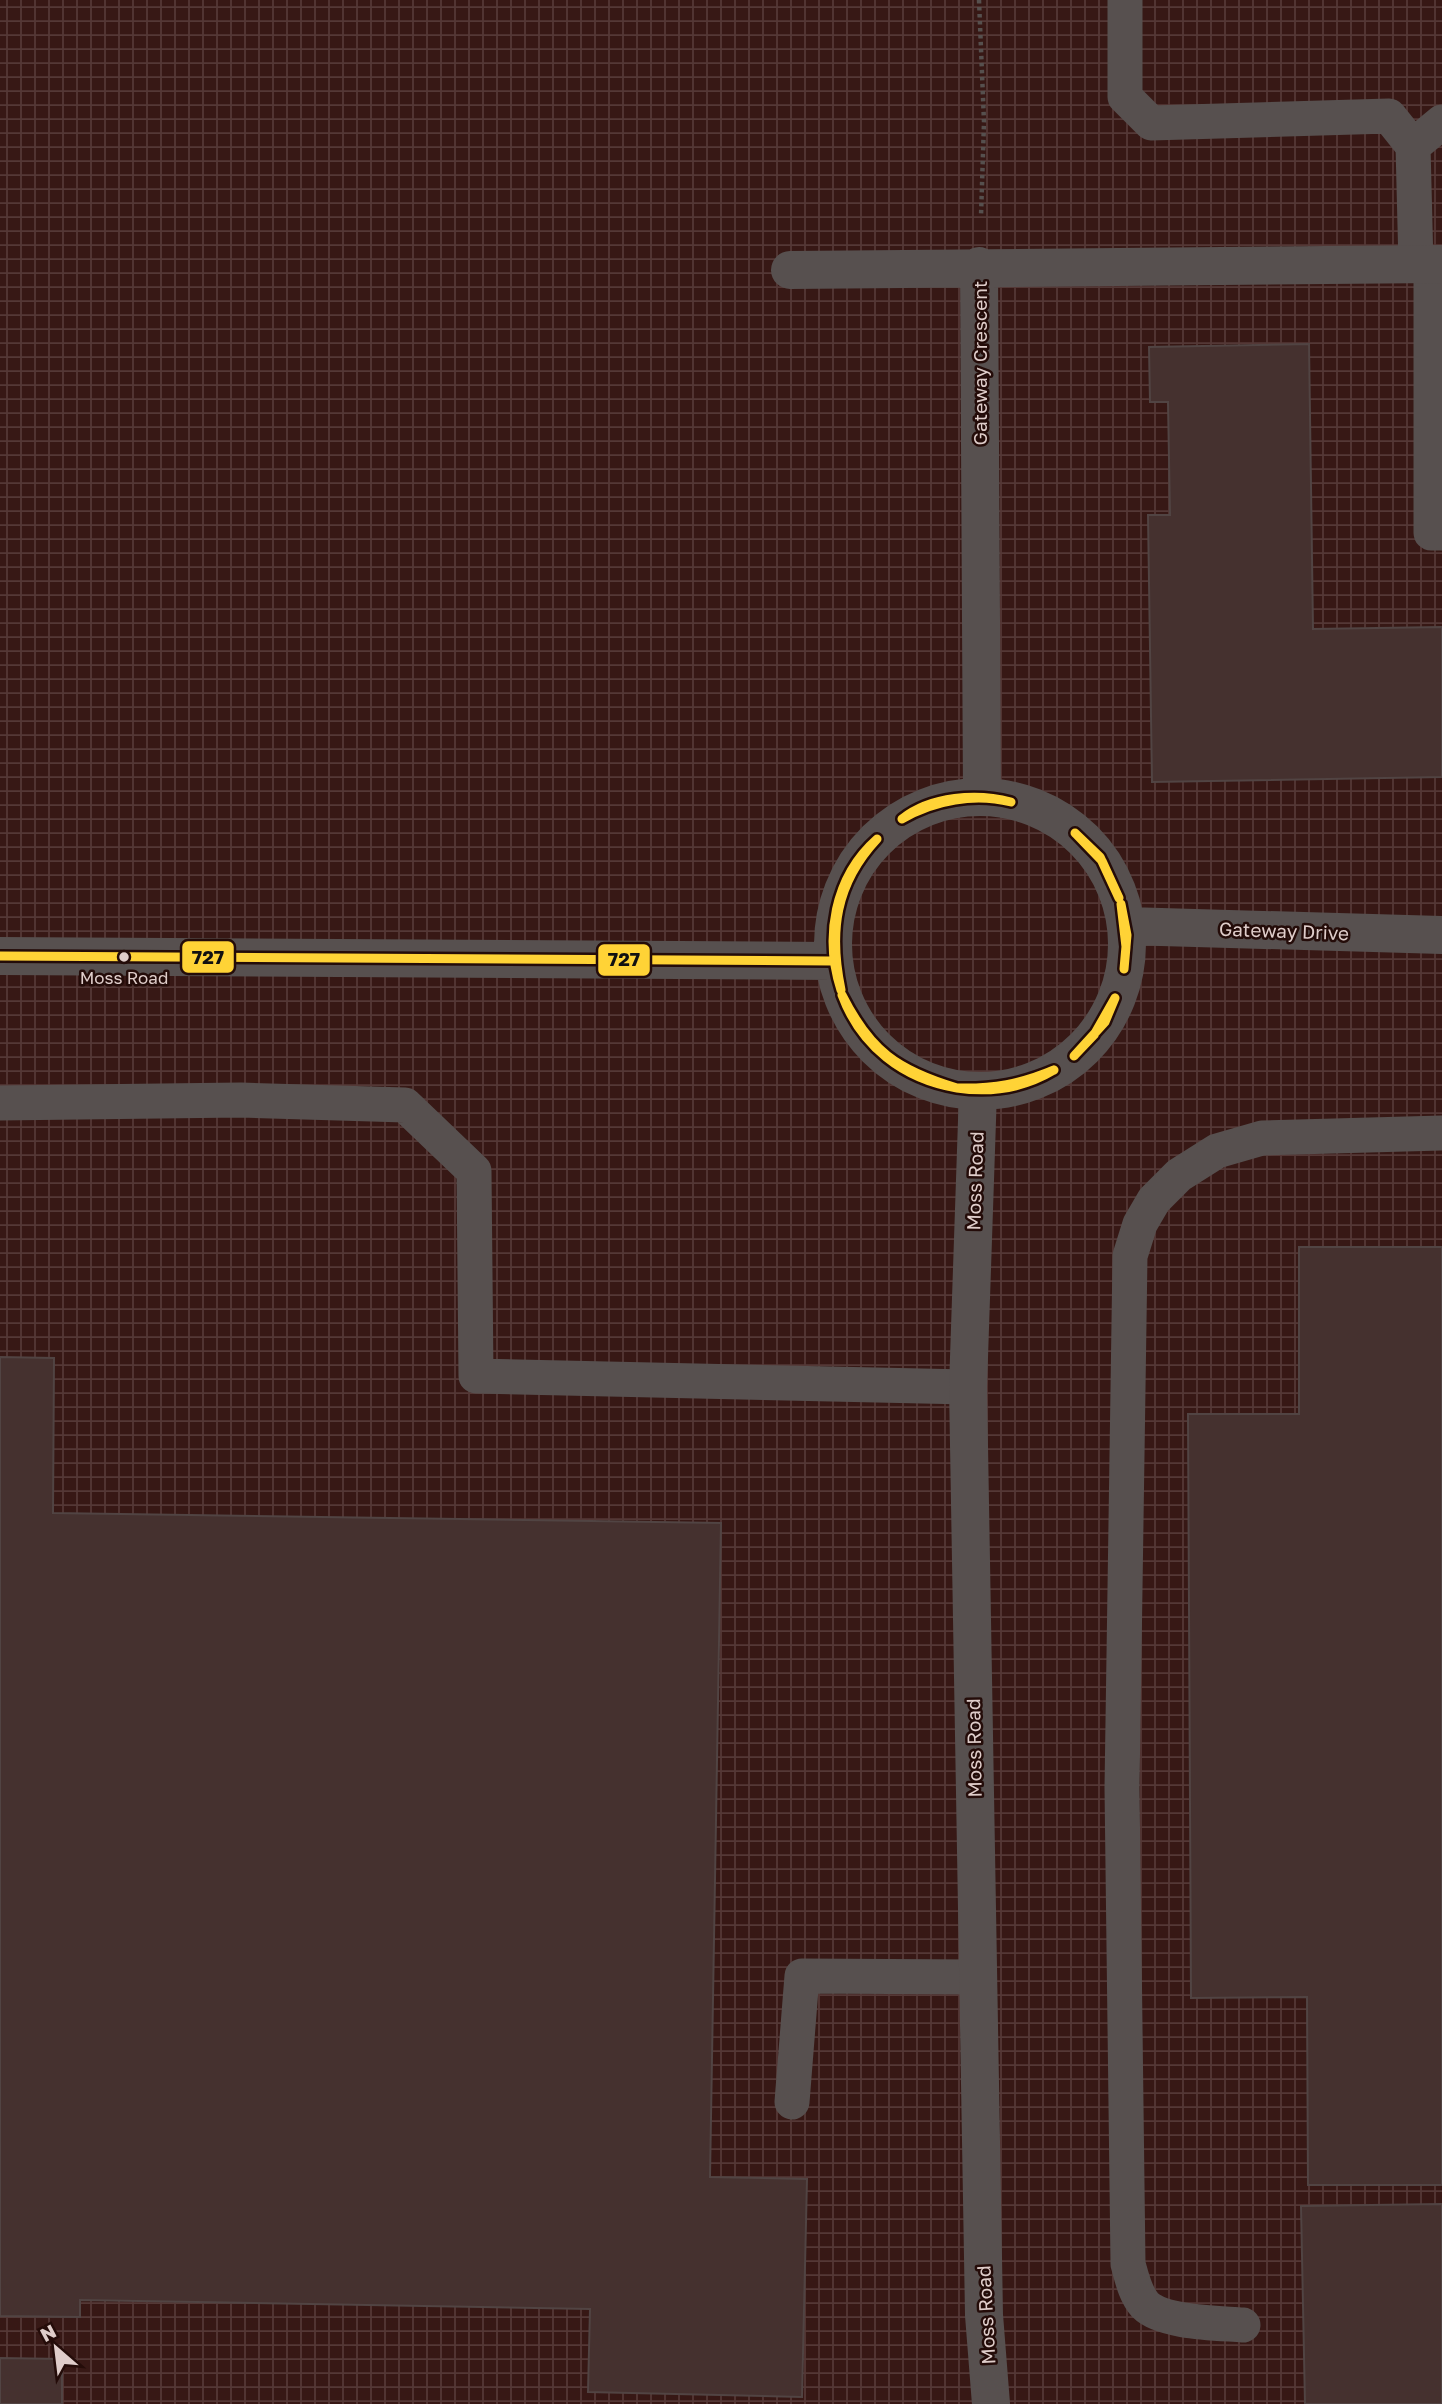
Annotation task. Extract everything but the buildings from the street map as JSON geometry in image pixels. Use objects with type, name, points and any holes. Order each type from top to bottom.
[{"type":"street","name":"Gateway Crescent","points":[[982,796],[979,266],[1430,265]]},
{"type":"street","points":[[790,270],[979,266]]},
{"type":"street","points":[[982,796],[1024,802],[1062,820],[1086,842],[1116,885],[1127,926],[1124,976],[1115,999],[1105,1023],[1072,1060],[1028,1084],[978,1091],[936,1085],[898,1067],[874,1046],[843,1002],[832,961],[835,911],[854,865],[879,836],[888,827],[932,804],[982,796]]},
{"type":"street","name":"Gateway Drive","points":[[1127,926],[1442,935]]},
{"type":"street","points":[[0,956],[832,961]]},
{"type":"street","name":"Moss Road","points":[[978,1091],[968,1387],[985,2315],[991,2404]]},
{"type":"lane","points":[[1125,0],[1125,97],[1151,123],[1389,116],[1413,146],[1430,265],[1436,402],[1431,533],[1442,533]]},
{"type":"lane","points":[[1413,146],[1442,122]]},
{"type":"lane","points":[[0,1103],[241,1100],[405,1105],[474,1171],[476,1376],[968,1387]]},
{"type":"lane","points":[[1243,2326],[1168,2317],[1146,2306],[1135,2288],[1128,2264],[1122,1788],[1130,1256],[1140,1224],[1154,1200],[1179,1175],[1217,1151],[1262,1138],[1442,1133]]},
{"type":"lane","points":[[792,2102],[802,1976],[978,1978]]},
{"type":"path","points":[[979,0],[984,122],[979,266]]},
{"type":"shaded area","points":[[0,0],[1442,0],[1442,2404],[0,2404]]},
{"type":"transit line","name":"727","points":[[902,819],[926,805],[955,798],[1011,802]]},
{"type":"transit line","name":"727","points":[[902,819],[927,807],[955,800],[983,798],[1011,802]]},
{"type":"transit line","name":"727","points":[[1075,833],[1100,857],[1119,898]]},
{"type":"transit line","name":"727","points":[[1075,833],[1102,861],[1119,898]]},
{"type":"transit line","name":"727","points":[[841,990],[833,950],[836,909],[851,871],[862,854],[877,839]]},
{"type":"transit line","name":"727","points":[[841,990],[836,948],[839,910],[852,873],[877,839]]},
{"type":"transit line","name":"727","points":[[1121,904],[1127,935],[1124,969]]},
{"type":"transit line","name":"727","points":[[1121,904],[1126,947],[1124,969]]},
{"type":"transit line","name":"727","points":[[0,956],[832,961]]},
{"type":"transit line","name":"727","points":[[842,995],[863,1031],[888,1056],[918,1074],[957,1088]]},
{"type":"transit line","name":"727","points":[[842,995],[860,1030],[886,1057],[919,1077],[957,1088]]},
{"type":"transit line","name":"727","points":[[1074,1056],[1094,1035],[1115,998]]},
{"type":"transit line","name":"727","points":[[1074,1056],[1105,1022],[1115,998]]},
{"type":"transit line","name":"727","points":[[957,1088],[1007,1085],[1054,1070]]},
{"type":"transit line","name":"727","points":[[957,1088],[1007,1088],[1054,1070]]},
{"type":"place","name":"Moss Road","points":[[124,957]]}]
